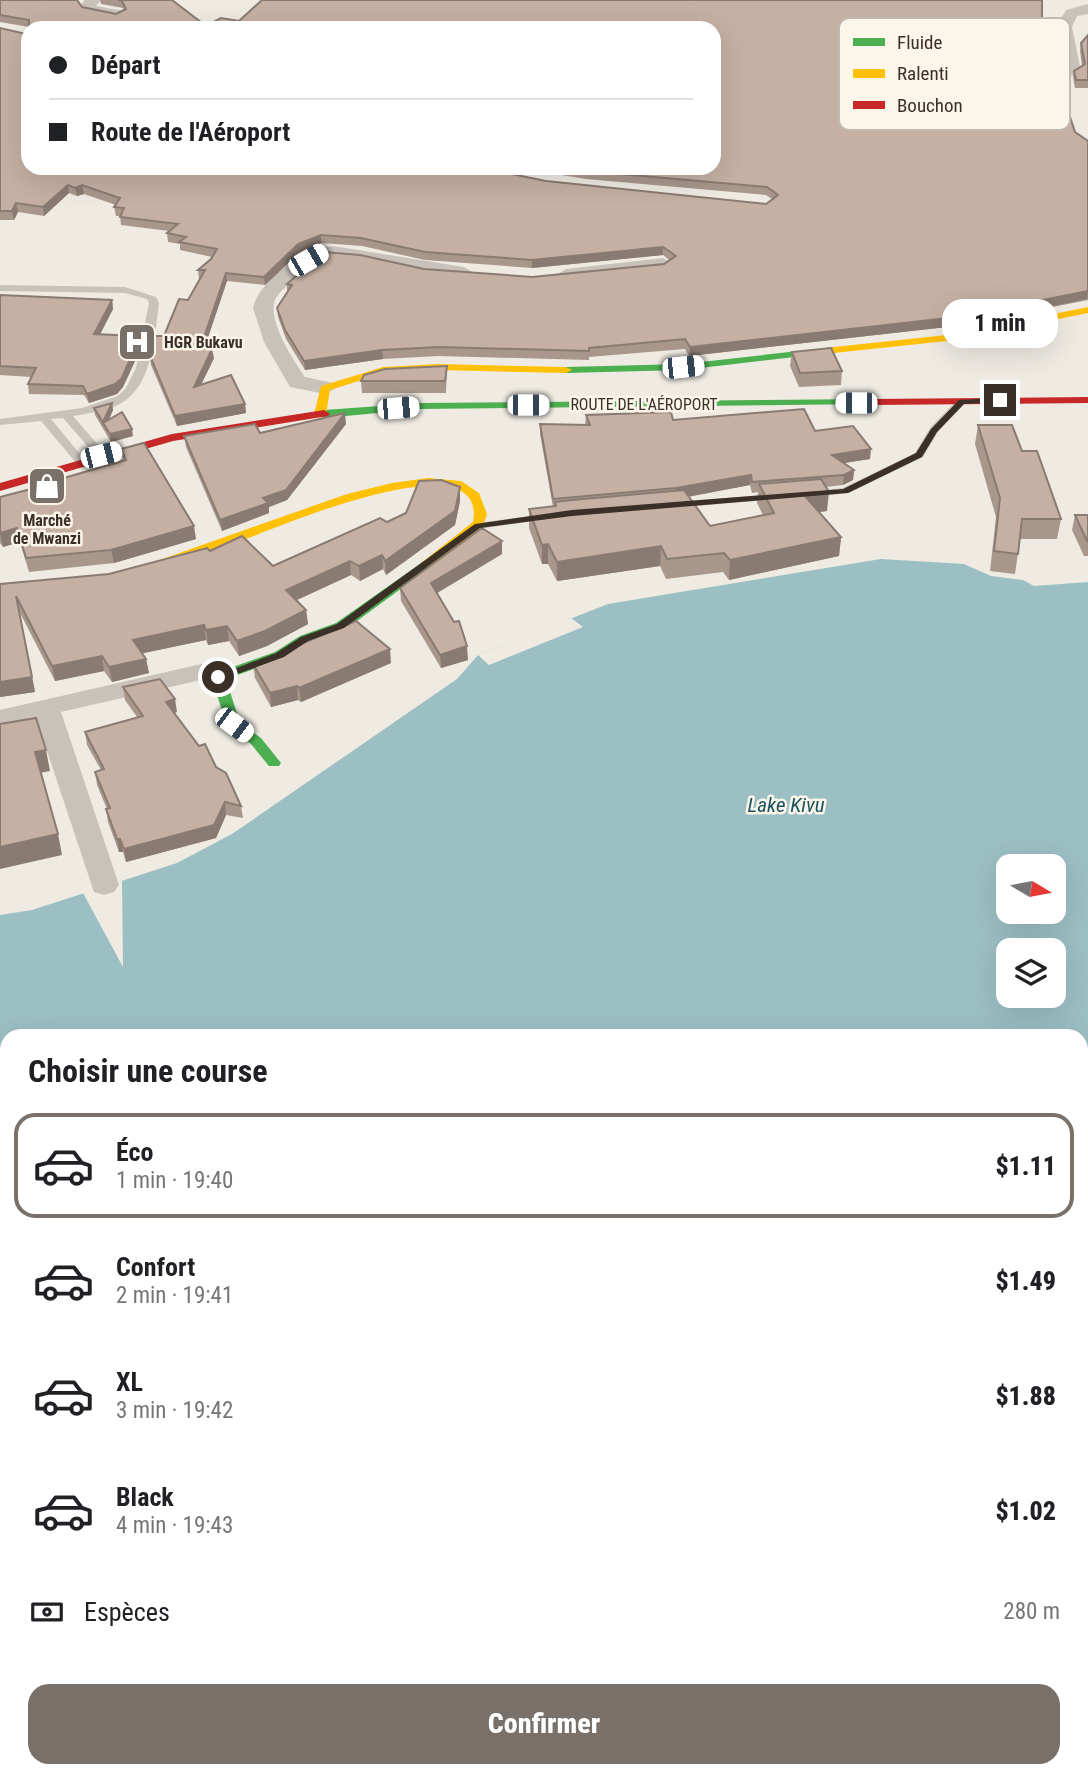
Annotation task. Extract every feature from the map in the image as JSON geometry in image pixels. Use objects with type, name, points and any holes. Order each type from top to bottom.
[{"type":"main road","points":[[320,414],[325,388],[383,370],[438,367],[611,371],[683,367],[956,337],[1088,310]]},
{"type":"main road","name":"ROUTE DE L'AÉROPORT","points":[[0,488],[101,455],[196,433],[320,414],[421,406],[1088,400]]},
{"type":"main road","points":[[140,568],[217,546],[309,509],[373,489],[453,481],[471,490],[480,504],[481,517],[478,526],[341,626],[304,639],[280,655],[218,677],[234,725],[256,741],[274,763]]},
{"type":"street","points":[[93,0],[88,6],[89,9],[118,14]]},
{"type":"street","points":[[1069,18],[1072,13],[1088,9]]},
{"type":"street","points":[[1070,56],[1073,71]]},
{"type":"street","points":[[325,388],[298,382],[281,356],[263,312],[265,298],[308,260],[321,252],[333,252],[425,269],[481,273]]},
{"type":"street","points":[[542,276],[663,264]]},
{"type":"street","points":[[0,718],[210,670],[218,677]]},
{"type":"street","points":[[46,708],[104,885]]},
{"type":"lane","points":[[0,288],[125,290],[152,297],[154,303],[145,354],[131,388],[121,400],[43,417],[0,422]]},
{"type":"lane","points":[[804,494],[845,491],[919,455],[934,430],[962,401]]},
{"type":"lane","points":[[64,412],[101,455]]},
{"type":"lane","points":[[43,417],[81,462]]},
{"type":"lane","points":[[667,505],[790,496]]},
{"type":"lane","points":[[478,526],[558,515]]},
{"type":"water","name":"Lake Kivu","points":[[881,559],[964,564],[991,576],[1023,580],[1034,586],[1088,582],[1088,1029],[0,1029],[0,915],[32,910],[177,863],[232,834],[457,679],[478,655],[608,604]]},
{"type":"pier","points":[[571,618],[583,627],[489,665],[478,655]]},
{"type":"pier","points":[[122,880],[123,967],[83,893]]},
{"type":"building","points":[[0,0],[77,0],[82,7],[116,14],[126,9],[122,1],[118,0],[172,0],[199,21],[29,21],[0,15]]},
{"type":"building","points":[[262,0],[1042,0],[1042,18],[839,18],[839,130],[1070,130],[1070,117],[1075,132],[1088,141],[1088,291],[957,317],[690,347],[685,339],[589,348],[589,351],[438,347],[382,350],[304,361],[285,330],[277,308],[292,285],[287,284],[324,252],[360,255],[424,269],[532,277],[664,264],[676,256],[663,247],[532,260],[425,252],[361,238],[321,235],[298,244],[264,277],[226,273],[200,349],[212,349],[194,387],[231,375],[245,404],[175,416],[150,356],[155,336],[164,336],[179,299],[188,300],[205,270],[198,270],[211,259],[217,249],[179,242],[186,237],[167,233],[178,224],[120,217],[124,208],[114,207],[120,198],[82,185],[75,188],[68,185],[43,207],[16,203],[12,211],[0,211],[0,28],[21,33],[21,175],[516,175],[546,181],[766,204],[778,195],[767,187],[631,175],[721,175],[721,21],[239,21]]},
{"type":"building","points":[[221,18],[239,21],[215,21]]},
{"type":"building","points":[[1088,35],[1088,80],[1076,80],[1074,71],[1085,64],[1081,43]]},
{"type":"building","points":[[0,295],[112,300],[94,334],[137,336],[122,378],[115,384],[87,394],[83,386],[28,384],[36,368],[0,366]]},
{"type":"building","points":[[831,348],[842,371],[800,373],[792,352]]},
{"type":"building","points":[[447,366],[445,381],[361,381],[364,375],[385,369]]},
{"type":"building","points":[[112,403],[103,422],[94,408]]},
{"type":"building","points":[[804,409],[815,431],[853,426],[871,449],[832,455],[854,470],[844,475],[752,482],[751,475],[676,488],[553,499],[540,424],[590,425],[586,415],[671,412],[673,420]]},
{"type":"building","points":[[122,412],[132,429],[110,434],[103,423]]},
{"type":"building","points":[[345,413],[286,490],[263,498],[268,503],[220,520],[184,436],[255,424],[260,433]]},
{"type":"building","points":[[978,425],[1012,425],[1022,451],[1037,451],[1061,519],[1022,519],[1018,554],[994,551],[1000,498]]},
{"type":"building","points":[[144,443],[194,526],[111,550],[26,558],[17,528],[0,533],[0,497],[126,460],[121,449]]},
{"type":"building","points":[[821,479],[829,492],[804,495],[841,537],[730,560],[724,553],[667,559],[661,546],[557,562],[548,544],[542,545],[529,509],[556,506],[555,502],[684,490],[710,526],[774,513],[759,484]]},
{"type":"building","points":[[441,480],[460,487],[455,511],[385,561],[382,555],[359,566],[350,561],[286,590],[306,610],[265,631],[237,641],[227,626],[206,630],[204,625],[133,640],[146,659],[109,667],[102,656],[52,666],[16,596],[32,677],[0,682],[0,584],[109,574],[207,548],[210,551],[242,536],[273,566],[380,518],[387,522],[406,513],[419,481]]},
{"type":"building","points":[[1075,515],[1088,515],[1088,541],[1087,541]]},
{"type":"building","points":[[482,528],[502,541],[431,583],[454,622],[459,621],[467,646],[440,655],[400,588]]},
{"type":"building","points":[[356,621],[390,649],[299,688],[297,686],[270,693],[253,664]]},
{"type":"building","points":[[160,679],[175,699],[166,702],[199,746],[205,744],[216,767],[226,773],[241,806],[225,802],[214,825],[124,849],[120,839],[117,839],[106,809],[110,808],[95,772],[104,769],[85,732],[143,716],[123,687]]},
{"type":"building","points":[[36,718],[46,750],[35,752],[58,834],[0,847],[0,724]]},
{"type":"traffic: fast","points":[[566,370],[683,367],[834,350]]},
{"type":"traffic: fast","points":[[324,414],[421,406],[870,402]]},
{"type":"traffic: fast","points":[[274,763],[256,741],[234,725],[218,677],[280,655],[305,639],[341,626],[427,563]]},
{"type":"traffic: slow","points":[[834,350],[956,337],[1088,310]]},
{"type":"traffic: slow","points":[[320,414],[325,388],[383,370],[438,367],[566,370]]},
{"type":"traffic: slow","points":[[157,563],[219,545],[311,510],[392,486],[428,481],[457,484],[475,496],[480,507],[478,526],[427,563]]},
{"type":"traffic: jam","points":[[870,402],[1088,400]]},
{"type":"traffic: jam","points":[[0,487],[172,438],[324,414]]},
{"type":"place","name":"HGR Bukavu","points":[[137,342]]},
{"type":"place","name":"Marché de Mwanzi","points":[[47,486]]},
{"type":"route","points":[[218,677],[280,655],[304,639],[341,626],[478,526],[572,513],[845,491],[919,455],[934,430],[962,401],[1000,400]]}]
